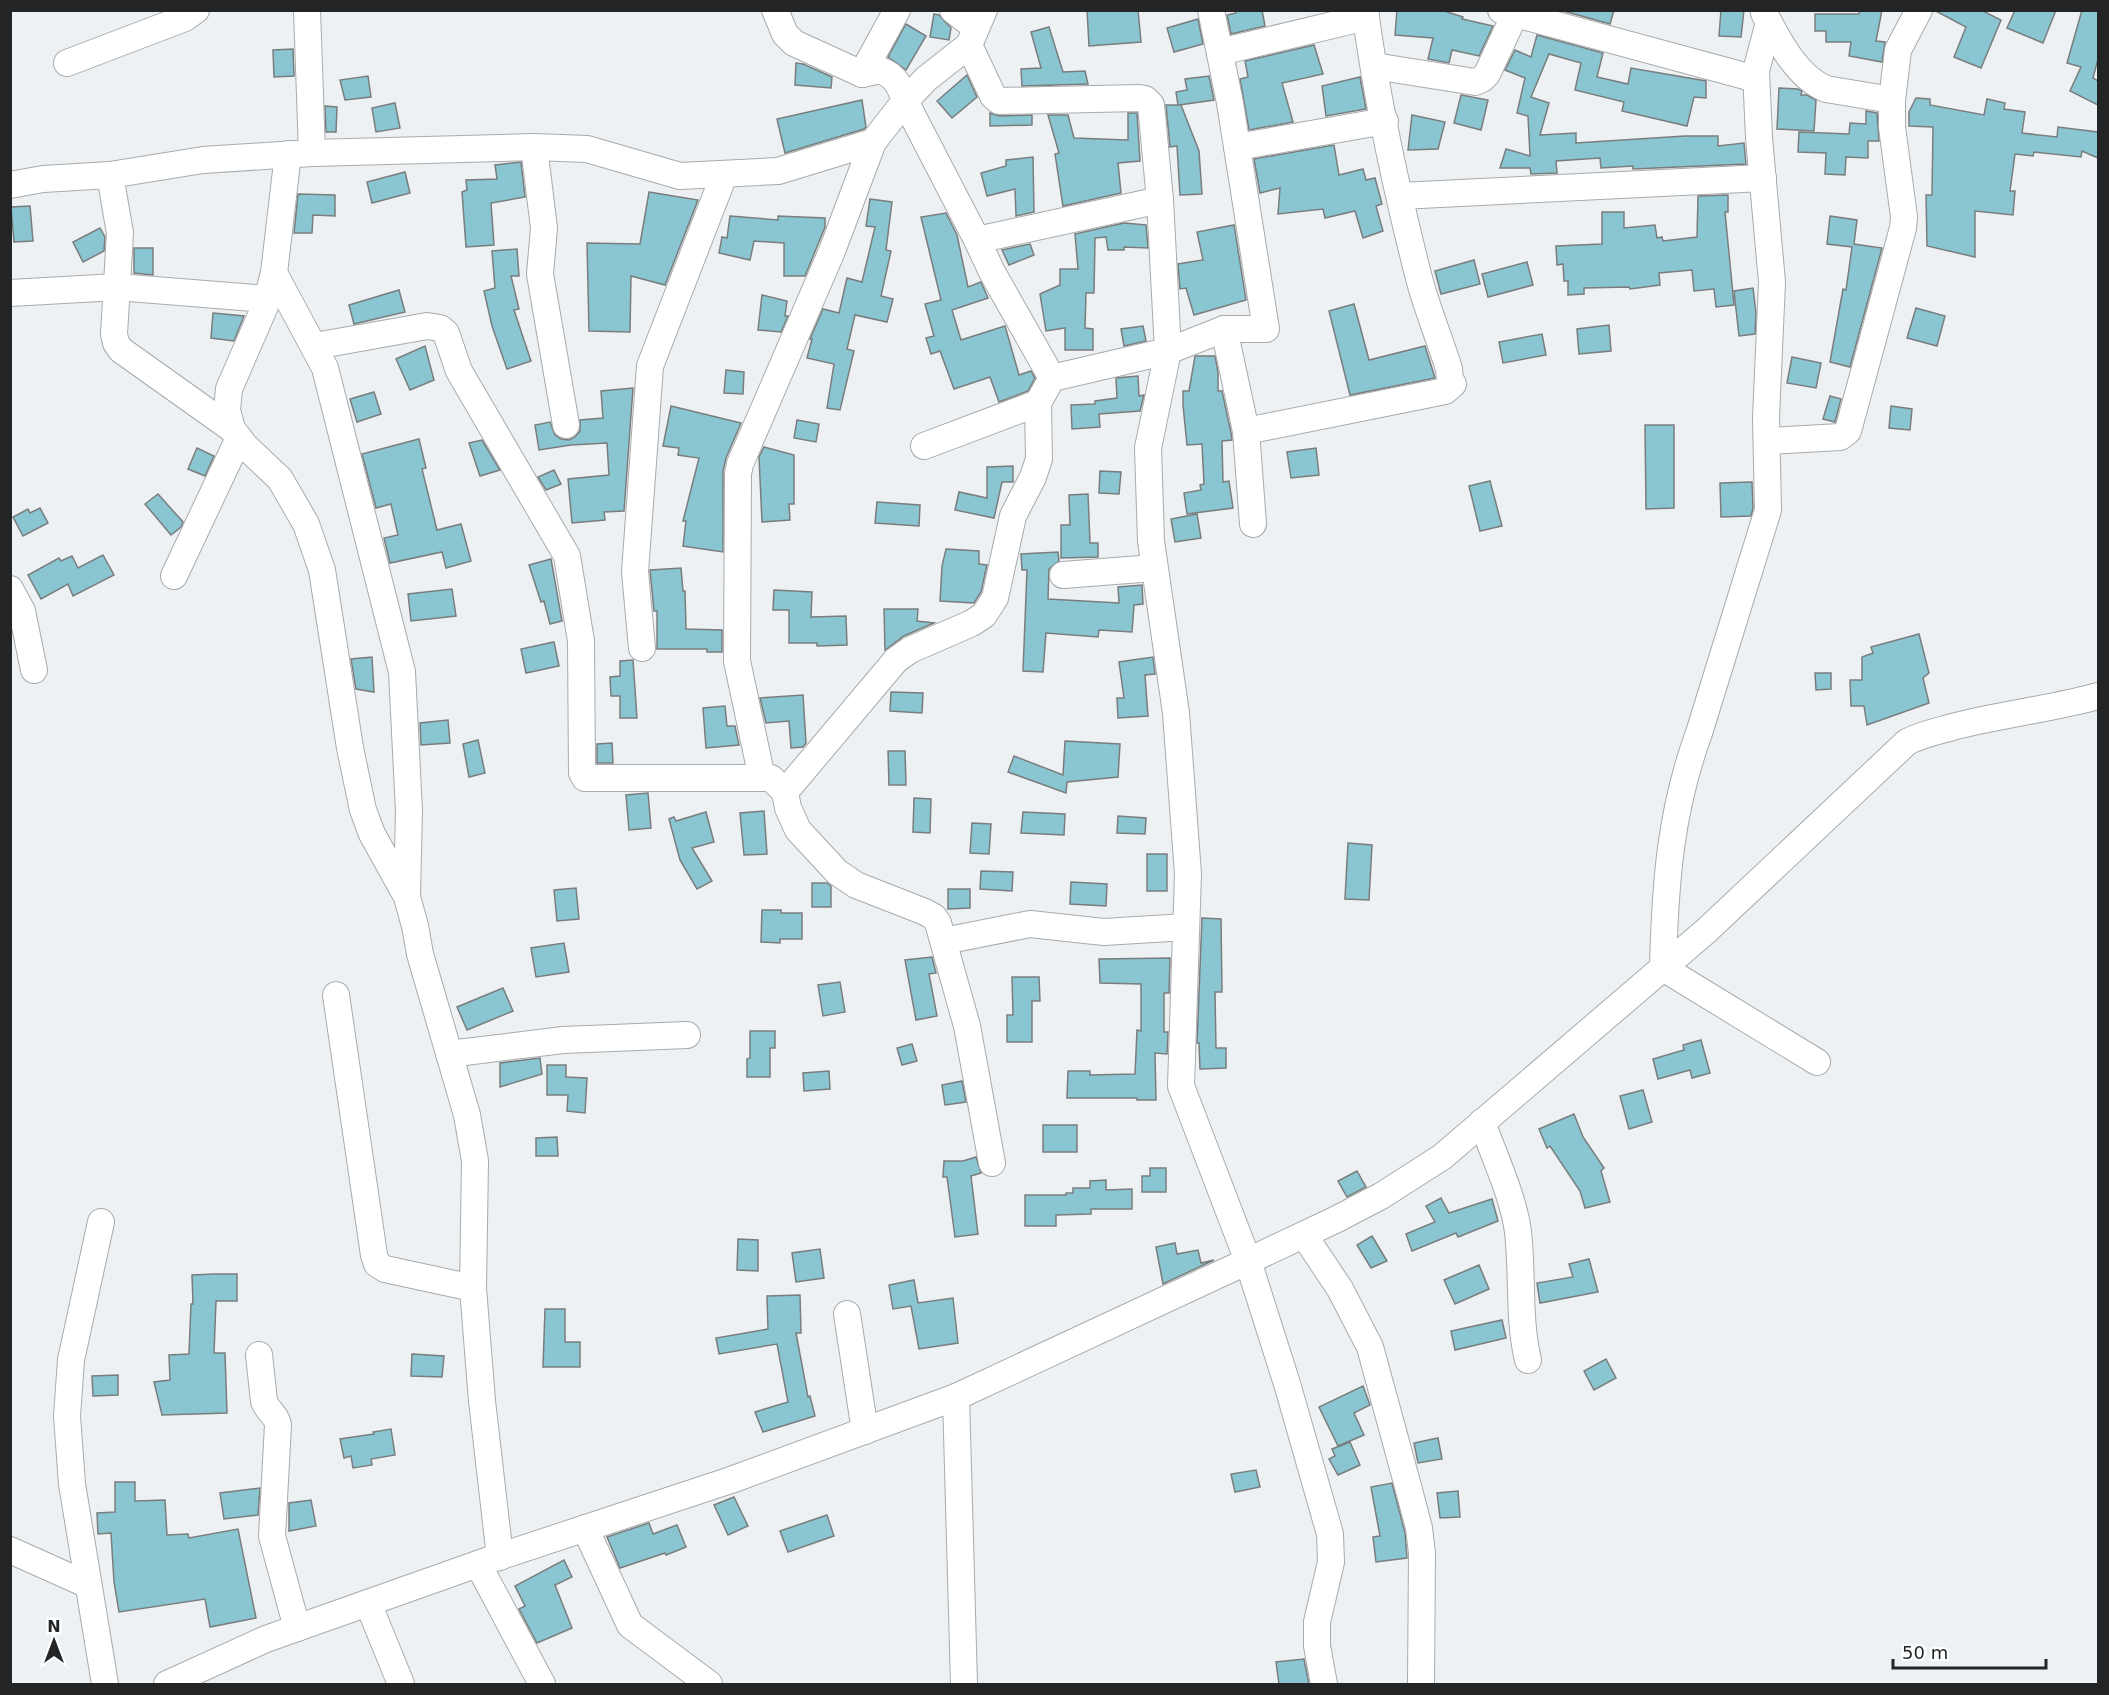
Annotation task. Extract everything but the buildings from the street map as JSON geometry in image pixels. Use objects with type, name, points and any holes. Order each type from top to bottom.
[{"type":"street","points":[[67,63],[185,18],[196,10]]},
{"type":"street","points":[[174,576],[236,433],[227,410],[229,389],[267,299],[274,273],[300,153],[307,10]]},
{"type":"street","points":[[775,10],[788,39],[862,74],[880,70],[888,73],[901,87],[905,101],[992,272],[1053,378]]},
{"type":"street","points":[[862,74],[897,10]]},
{"type":"street","points":[[953,10],[976,28],[993,96],[999,101],[1139,98],[1149,101],[1151,105],[1160,200],[1168,351],[1148,448],[1154,568],[1176,713],[1188,874],[1181,1086],[1248,1261],[1288,1387],[1331,1540],[1331,1562],[1317,1622],[1317,1646],[1324,1684]]},
{"type":"street","points":[[785,792],[903,654],[972,623],[992,606],[1011,521],[1033,477],[1039,459],[1038,403],[1053,378],[1168,351],[1224,329],[1266,329],[1237,147],[1211,10]]},
{"type":"street","points":[[1767,441],[1840,437],[1848,430],[1903,228],[1904,217],[1892,127],[1892,100],[1898,50],[1919,10]]},
{"type":"street","points":[[1374,66],[1475,82],[1486,74],[1508,12],[1756,79]]},
{"type":"street","points":[[1220,52],[1366,14],[1400,196],[1421,283],[1453,384],[1445,391],[1246,431]]},
{"type":"street","points":[[1765,16],[1794,63],[1818,85],[1827,89],[1892,100]]},
{"type":"street","points":[[1663,968],[1670,849],[1679,799],[1767,517],[1766,418],[1772,282],[1756,79],[1765,16]]},
{"type":"street","points":[[762,778],[737,661],[738,474],[832,252],[873,142],[905,101],[976,28]]},
{"type":"street","points":[[1237,147],[1385,121]]},
{"type":"street","points":[[10,185],[43,179],[110,175],[203,160],[300,153],[546,147],[587,149],[671,175],[688,177],[785,170],[873,142]]},
{"type":"street","points":[[546,147],[544,228],[540,274],[566,425]]},
{"type":"street","points":[[110,175],[120,233],[114,334],[116,343],[121,350],[236,433],[280,479],[306,524],[322,570],[350,748],[363,810],[372,834],[407,897],[420,954],[467,1115],[475,1161],[474,1288],[483,1401],[489,1560],[542,1684]]},
{"type":"street","points":[[642,648],[635,572],[650,366],[653,352],[724,175]]},
{"type":"street","points":[[1400,196],[1763,178]]},
{"type":"street","points":[[977,240],[1160,200]]},
{"type":"street","points":[[274,273],[325,368],[402,672],[409,811],[407,897]]},
{"type":"street","points":[[10,293],[117,287],[267,299]]},
{"type":"street","points":[[315,346],[427,326],[440,328],[446,333],[459,371],[567,556],[581,641],[582,773],[585,778],[771,778],[785,792],[788,808],[798,830],[837,872],[856,885],[934,917],[944,941],[967,1026],[992,1163]]},
{"type":"street","points":[[1224,329],[1246,431],[1253,524]]},
{"type":"street","points":[[924,446],[1038,403]]},
{"type":"street","points":[[1063,575],[1154,568]]},
{"type":"street","points":[[10,589],[22,611],[34,670]]},
{"type":"street","points":[[167,1684],[266,1639],[489,1560],[730,1480],[956,1397],[1304,1235],[1381,1196],[1442,1157],[1663,968],[1715,923],[1907,742],[1930,733],[1979,720],[2052,708],[2098,696]]},
{"type":"street","points":[[944,941],[1030,924],[1104,932],[1186,927]]},
{"type":"street","points":[[1663,968],[1817,1062]]},
{"type":"street","points":[[336,995],[377,1264],[386,1269],[474,1288]]},
{"type":"street","points":[[449,1054],[563,1040],[687,1035]]},
{"type":"street","points":[[1482,1122],[1515,1216],[1519,1243],[1523,1338],[1528,1360]]},
{"type":"street","points":[[101,1222],[71,1360],[67,1416],[72,1484],[105,1684]]},
{"type":"street","points":[[1304,1235],[1340,1289],[1370,1347],[1419,1528],[1422,1553],[1421,1684]]},
{"type":"street","points":[[847,1314],[865,1431]]},
{"type":"street","points":[[259,1354],[264,1401],[266,1407],[276,1417],[278,1425],[272,1536],[297,1628]]},
{"type":"street","points":[[956,1397],[964,1684]]},
{"type":"street","points":[[585,1528],[630,1625],[709,1684]]},
{"type":"street","points":[[10,1550],[88,1585]]},
{"type":"street","points":[[368,1603],[401,1684]]}]
